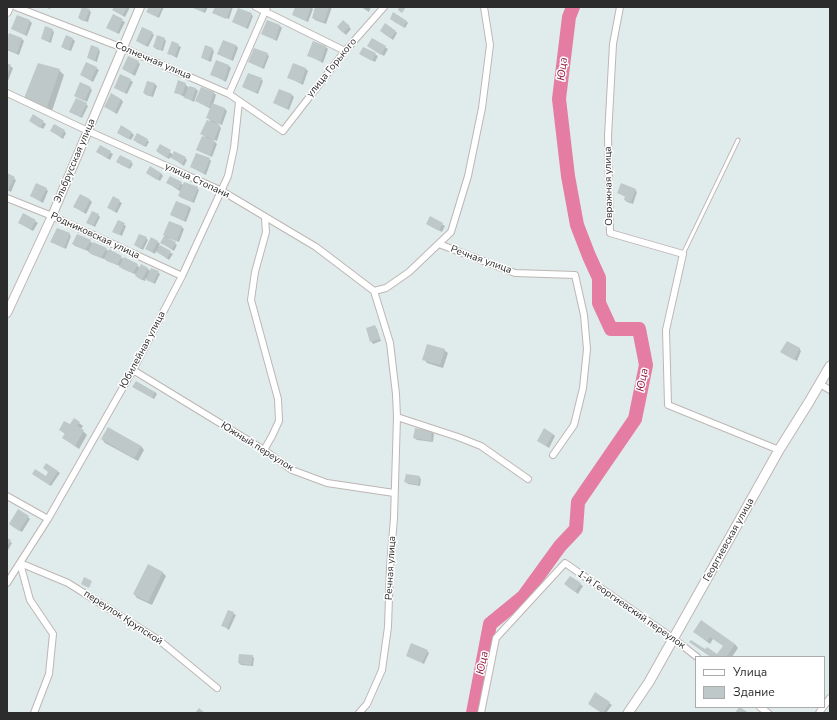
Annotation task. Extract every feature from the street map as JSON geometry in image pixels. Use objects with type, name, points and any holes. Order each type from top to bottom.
[{"type":"main road","name":"Георгиевская улица","points":[[628,713],[649,682],[779,450],[830,366]]},
{"type":"street","points":[[7,12],[9,7]]},
{"type":"street","name":"Солнечная улица","points":[[16,7],[123,48],[229,94],[282,131]]},
{"type":"street","name":"Эльбрусская улица","points":[[7,313],[52,216],[140,7]]},
{"type":"street","points":[[256,7],[266,9],[345,51]]},
{"type":"street","name":"улица Горького","points":[[282,131],[345,51],[384,7]]},
{"type":"street","name":"Речная улица","points":[[359,713],[366,704],[382,670],[388,627],[390,567],[394,518],[397,417],[396,394],[390,343],[374,292],[386,288],[409,272],[451,232],[468,176],[482,108],[490,46],[484,7]]},
{"type":"street","name":"Овражная улица","points":[[620,7],[613,44],[608,136],[610,233],[683,254]]},
{"type":"street","points":[[229,94],[266,9]]},
{"type":"street","name":"улица Стопани","points":[[7,92],[88,131],[222,191],[316,247],[374,292]]},
{"type":"street","name":"Юбилейная улица","points":[[7,583],[48,518],[133,370],[182,276],[228,176],[234,148],[239,102]]},
{"type":"street","name":"Родниковская улица","points":[[7,198],[52,216],[182,276]]},
{"type":"street","points":[[264,450],[278,421],[278,399],[251,300],[255,272],[266,232],[265,218]]},
{"type":"street","name":"Речная улица","points":[[439,244],[515,273],[574,275],[584,316],[587,349],[583,388],[574,426],[553,455]]},
{"type":"street","points":[[683,254],[666,330],[668,405],[779,450]]},
{"type":"street","name":"Южный переулок","points":[[133,370],[264,450],[292,470],[327,483],[394,493]]},
{"type":"street","points":[[820,384],[830,390]]},
{"type":"street","points":[[397,417],[481,446],[528,479]]},
{"type":"street","points":[[7,496],[48,518]]},
{"type":"street","points":[[20,563],[30,600],[53,634],[49,674],[34,713]]},
{"type":"street","name":"переулок Крупской","points":[[20,563],[68,583],[160,640],[217,688]]},
{"type":"street","name":"1-й Георгиевский переулок","points":[[481,713],[496,638],[565,563],[674,638],[696,656]]},
{"type":"lane","points":[[683,254],[738,140]]},
{"type":"building","points":[[82,7],[90,9],[85,21],[78,18]]},
{"type":"building","points":[[114,7],[127,7],[123,15],[112,10]]},
{"type":"building","points":[[149,7],[162,7],[157,17],[146,12]]},
{"type":"building","points":[[191,7],[205,7],[203,12]]},
{"type":"building","points":[[215,7],[231,7],[226,19],[212,13]]},
{"type":"building","points":[[295,7],[311,7],[306,21],[292,15]]},
{"type":"building","points":[[315,7],[329,7],[324,22],[312,18]]},
{"type":"building","points":[[399,7],[406,7],[402,13],[398,10]]},
{"type":"building","points":[[238,8],[252,13],[246,28],[232,22]]},
{"type":"building","points":[[393,12],[407,21],[403,27],[390,19]]},
{"type":"building","points":[[113,14],[123,19],[117,33],[106,28]]},
{"type":"building","points":[[17,15],[30,20],[25,35],[11,29]]},
{"type":"building","points":[[267,20],[280,25],[275,40],[261,34]]},
{"type":"building","points":[[343,20],[350,26],[343,33],[337,27]]},
{"type":"building","points":[[385,23],[396,31],[391,38],[380,31]]},
{"type":"building","points":[[45,26],[53,29],[49,41],[41,39]]},
{"type":"building","points":[[142,27],[153,32],[146,46],[136,41]]},
{"type":"building","points":[[9,33],[22,38],[17,53],[7,49],[7,38]]},
{"type":"building","points":[[66,35],[73,38],[69,50],[61,47]]},
{"type":"building","points":[[157,35],[165,38],[161,50],[153,47]]},
{"type":"building","points":[[372,38],[386,46],[381,55],[367,46]]},
{"type":"building","points":[[223,40],[236,45],[231,60],[217,54]]},
{"type":"building","points":[[172,41],[179,44],[175,56],[167,54]]},
{"type":"building","points":[[313,41],[326,46],[321,61],[307,56]]},
{"type":"building","points":[[91,45],[99,48],[95,60],[87,58]]},
{"type":"building","points":[[205,45],[213,48],[208,60],[201,58]]},
{"type":"building","points":[[363,47],[376,53],[372,61],[359,54]]},
{"type":"building","points":[[254,48],[268,53],[262,68],[248,62]]},
{"type":"building","points":[[128,56],[139,61],[132,74],[122,69]]},
{"type":"building","points":[[216,60],[229,65],[224,80],[210,75]]},
{"type":"building","points":[[86,62],[97,67],[91,80],[80,75]]},
{"type":"building","points":[[7,63],[11,65],[7,76]]},
{"type":"building","points":[[38,63],[60,69],[47,107],[24,98]]},
{"type":"building","points":[[293,63],[306,68],[301,83],[287,78]]},
{"type":"building","points":[[248,73],[262,78],[256,93],[242,87]]},
{"type":"building","points":[[120,74],[131,79],[125,93],[114,88]]},
{"type":"building","points":[[178,80],[186,83],[182,95],[174,93]]},
{"type":"building","points":[[147,81],[155,83],[151,96],[143,93]]},
{"type":"building","points":[[80,82],[91,87],[84,101],[74,96]]},
{"type":"building","points":[[189,86],[196,88],[192,100],[184,98]]},
{"type":"building","points":[[201,87],[214,92],[209,107],[195,101]]},
{"type":"building","points":[[279,89],[292,94],[287,109],[273,103]]},
{"type":"building","points":[[111,93],[121,99],[115,112],[104,107]]},
{"type":"building","points":[[76,98],[87,103],[80,117],[69,112]]},
{"type":"building","points":[[212,103],[225,108],[220,124],[206,118]]},
{"type":"building","points":[[33,114],[44,121],[40,128],[29,121]]},
{"type":"building","points":[[207,120],[220,125],[214,140],[200,134]]},
{"type":"building","points":[[54,124],[65,130],[61,137],[50,131]]},
{"type":"building","points":[[121,125],[132,132],[128,139],[117,133]]},
{"type":"building","points":[[137,133],[148,139],[144,146],[133,140]]},
{"type":"building","points":[[202,136],[215,141],[210,156],[196,150]]},
{"type":"building","points":[[160,144],[171,150],[167,158],[156,151]]},
{"type":"building","points":[[100,145],[111,151],[107,158],[96,152]]},
{"type":"building","points":[[174,151],[186,157],[182,164],[171,158]]},
{"type":"building","points":[[196,153],[210,158],[204,173],[190,167]]},
{"type":"building","points":[[120,155],[132,161],[128,168],[116,162]]},
{"type":"building","points":[[150,166],[161,173],[157,180],[146,173]]},
{"type":"building","points":[[7,173],[15,177],[8,190],[7,190]]},
{"type":"building","points":[[170,176],[182,182],[178,189],[166,183]]},
{"type":"building","points":[[184,182],[198,187],[192,202],[178,196]]},
{"type":"building","points":[[36,183],[47,188],[40,201],[30,196]]},
{"type":"building","points":[[621,183],[636,189],[631,202],[624,200],[625,196],[617,193]]},
{"type":"building","points":[[80,194],[90,199],[84,212],[73,207]]},
{"type":"building","points":[[113,196],[120,200],[115,211],[107,208]]},
{"type":"building","points":[[176,201],[189,206],[184,221],[170,215]]},
{"type":"building","points":[[92,211],[99,214],[93,226],[86,223]]},
{"type":"building","points":[[23,213],[36,220],[31,229],[18,223]]},
{"type":"building","points":[[430,216],[443,223],[439,231],[426,224]]},
{"type":"building","points":[[118,220],[125,223],[119,235],[112,232]]},
{"type":"building","points":[[169,221],[182,226],[177,241],[163,235]]},
{"type":"building","points":[[57,228],[70,233],[64,248],[50,242]]},
{"type":"building","points":[[77,234],[91,240],[85,250],[72,244]]},
{"type":"building","points":[[139,234],[147,237],[141,249],[134,245]]},
{"type":"building","points":[[164,236],[176,242],[172,249],[160,243]]},
{"type":"building","points":[[151,237],[158,241],[152,252],[145,249]]},
{"type":"building","points":[[93,242],[107,248],[101,258],[88,252]]},
{"type":"building","points":[[160,245],[171,251],[167,258],[156,252]]},
{"type":"building","points":[[109,249],[122,256],[117,265],[104,259]]},
{"type":"building","points":[[124,257],[138,264],[133,273],[119,267]]},
{"type":"building","points":[[141,264],[148,268],[142,280],[135,276]]},
{"type":"building","points":[[151,268],[159,271],[153,283],[146,280]]},
{"type":"building","points":[[375,325],[380,339],[370,342],[366,328]]},
{"type":"building","points":[[787,341],[800,348],[794,360],[780,352]]},
{"type":"building","points":[[427,344],[445,349],[440,365],[422,360]]},
{"type":"building","points":[[136,381],[155,392],[152,398],[132,387]]},
{"type":"building","points":[[74,418],[80,422],[77,426],[84,430],[75,446],[62,438],[65,433],[59,430],[64,421],[70,424]]},
{"type":"building","points":[[108,427],[141,446],[134,458],[101,439]]},
{"type":"building","points":[[415,428],[432,431],[431,441],[413,438]]},
{"type":"building","points":[[544,428],[553,434],[546,446],[537,441]]},
{"type":"building","points":[[46,463],[58,471],[49,485],[32,474],[35,469],[46,476],[48,472],[43,468]]},
{"type":"building","points":[[406,474],[420,476],[418,485],[404,482]]},
{"type":"building","points":[[18,509],[29,516],[19,531],[9,524]]},
{"type":"building","points":[[7,538],[11,540],[7,547]]},
{"type":"building","points":[[148,564],[163,572],[148,602],[133,594]]},
{"type":"building","points":[[570,576],[581,583],[575,592],[564,584]]},
{"type":"building","points":[[84,577],[92,581],[89,588],[81,584]]},
{"type":"building","points":[[228,610],[234,612],[227,628],[221,626]]},
{"type":"building","points":[[701,620],[735,644],[727,656],[710,656],[689,642],[691,640],[705,649],[707,647],[717,654],[723,646],[710,637],[707,641],[693,632]]},
{"type":"building","points":[[411,643],[428,650],[422,663],[406,656]]},
{"type":"building","points":[[239,654],[253,655],[251,665],[238,663]]},
{"type":"building","points":[[595,692],[610,702],[603,713],[588,704]]},
{"type":"building","points":[[199,708],[205,713],[195,713]]},
{"type":"building","points":[[738,708],[742,708],[749,713],[735,713]]},
{"type":"waterway","name":"Юца","points":[[473,713],[490,624],[523,597],[560,546],[576,529],[578,502],[635,419],[646,365],[639,329],[611,329],[599,303],[599,278],[577,225],[568,176],[559,99],[569,17],[573,7]]}]
